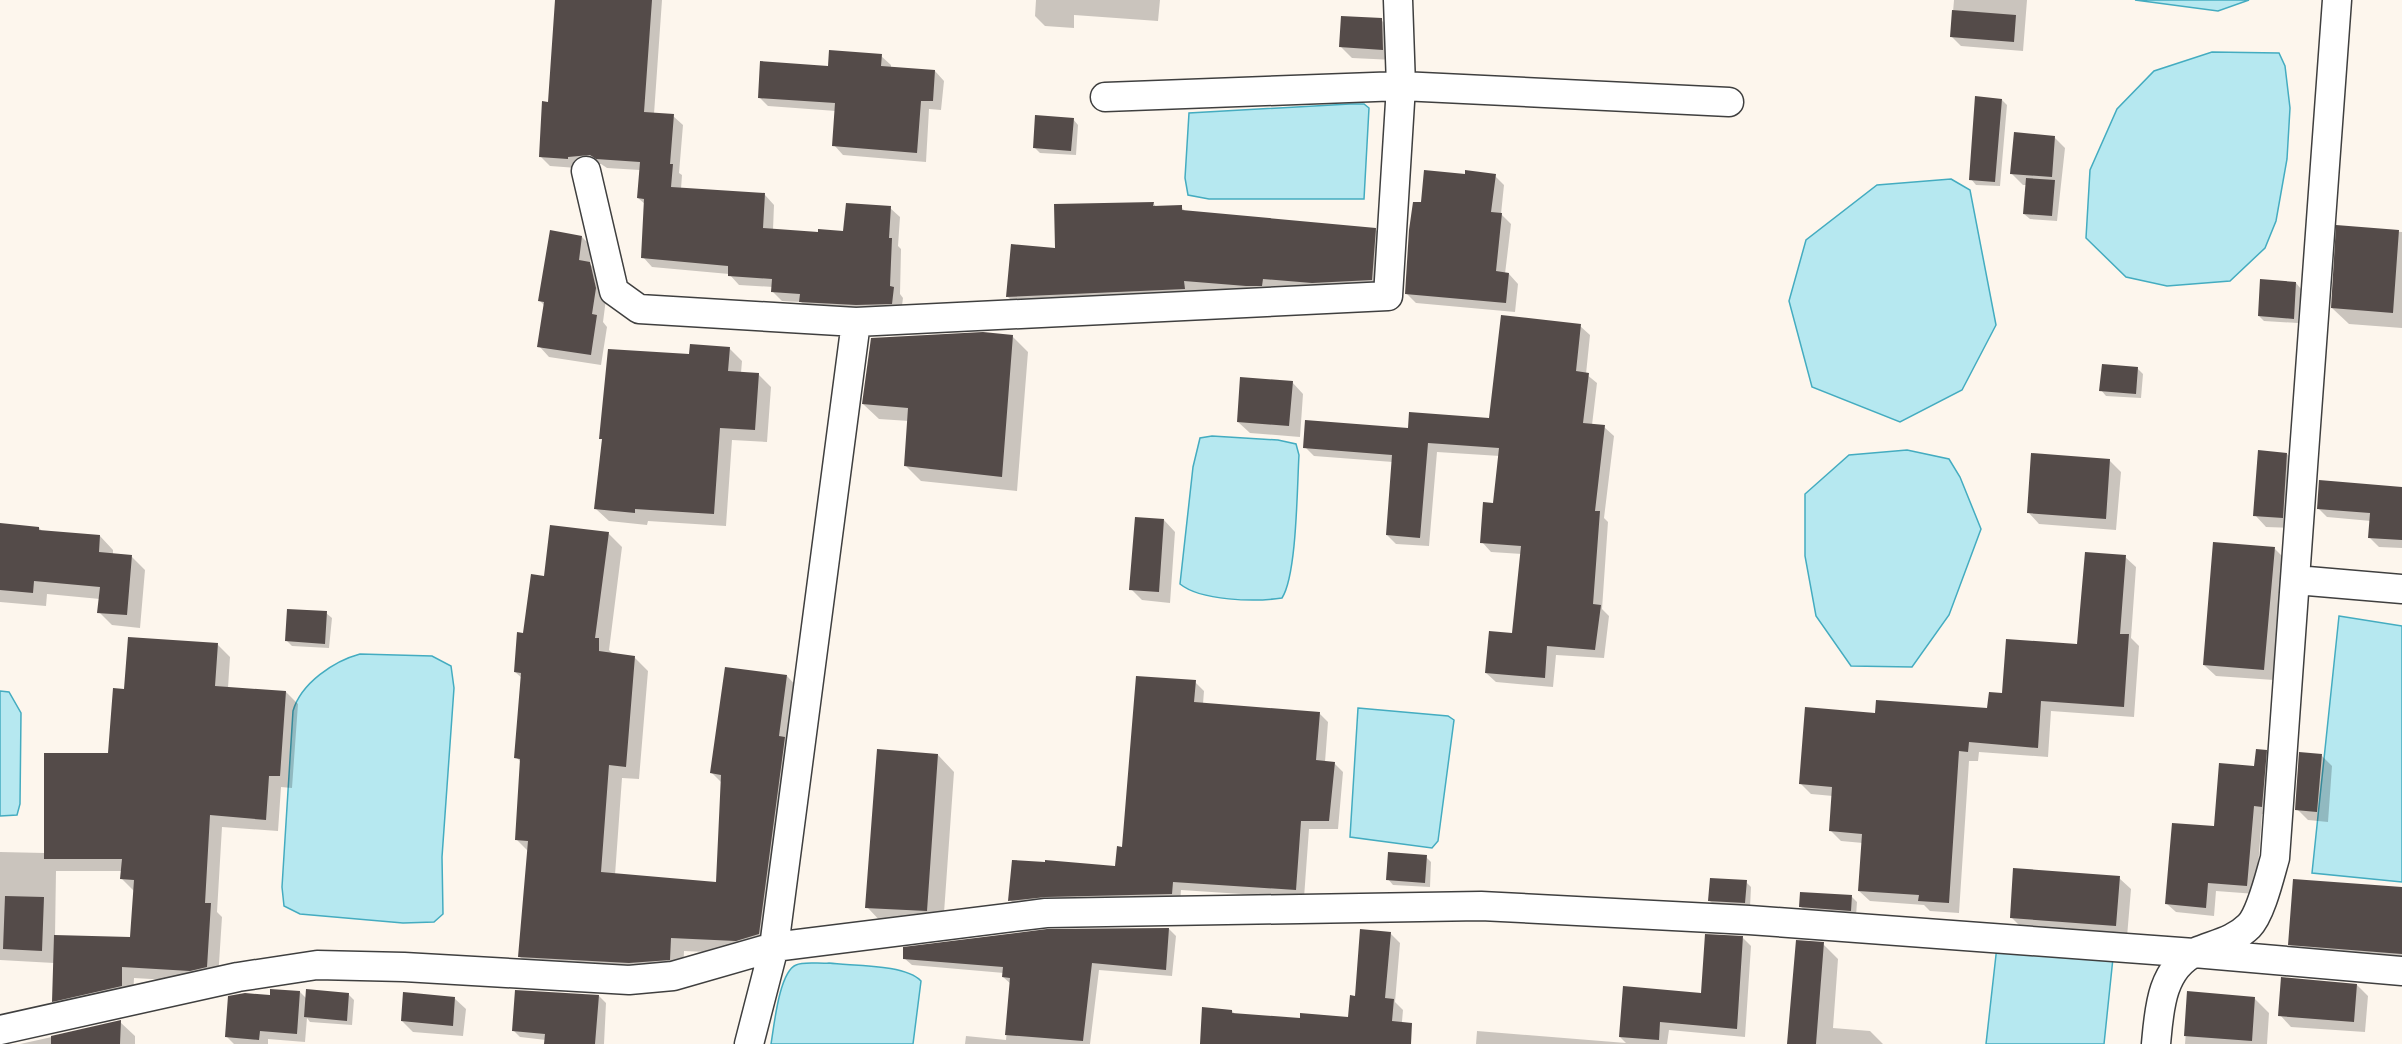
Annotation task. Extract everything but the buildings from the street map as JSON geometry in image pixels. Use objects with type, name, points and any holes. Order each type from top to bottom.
[{"type":"street","points":[[586,171],[614,291],[639,309],[856,322],[1388,296],[1401,86],[1398,0]]},
{"type":"street","points":[[2156,1044],[2160,1002],[2173,971],[2194,953],[2225,942],[2251,925],[2266,890],[2275,858],[2337,0]]},
{"type":"street","points":[[1105,97],[1401,86],[1729,102]]},
{"type":"street","points":[[749,1044],[774,947],[856,322]]},
{"type":"street","points":[[2296,580],[2402,589]]},
{"type":"street","points":[[0,1030],[238,977],[317,965],[404,966],[629,980],[673,976],[774,947],[1046,913],[1481,906],[1749,920],[2402,971]]},
{"type":"water","points":[[2135,0],[2249,0],[2218,11]]},
{"type":"water","points":[[2212,52],[2279,53],[2285,66],[2290,108],[2287,159],[2276,221],[2265,248],[2230,281],[2167,286],[2126,277],[2086,238],[2090,170],[2117,109],[2154,71]]},
{"type":"water","points":[[1364,104],[1369,108],[1364,199],[1209,199],[1188,195],[1185,178],[1189,113]]},
{"type":"water","points":[[1951,179],[1970,190],[1996,325],[1962,390],[1900,422],[1812,387],[1789,301],[1806,240],[1877,185]]},
{"type":"water","points":[[1212,436],[1278,440],[1296,444],[1299,455],[1295,530],[1291,570],[1282,598],[1243,600],[1214,597],[1189,590],[1180,584],[1193,467],[1200,438]]},
{"type":"water","points":[[1907,450],[1949,459],[1960,477],[1981,529],[1949,615],[1912,667],[1851,666],[1816,616],[1805,556],[1805,494],[1849,455]]},
{"type":"water","points":[[2339,616],[2402,626],[2402,882],[2312,873]]},
{"type":"water","points":[[360,654],[432,656],[451,666],[454,688],[442,857],[443,914],[434,922],[403,923],[300,914],[284,906],[282,887],[293,711],[303,691],[320,675],[340,662]]},
{"type":"water","points":[[0,691],[9,692],[21,713],[20,804],[17,815],[0,816]]},
{"type":"water","points":[[1358,708],[1448,716],[1454,720],[1438,841],[1432,848],[1350,837]]},
{"type":"water","points":[[1997,946],[2113,958],[2104,1044],[1986,1044]]},
{"type":"water","points":[[829,963],[903,971],[921,981],[913,1044],[771,1044],[781,989],[790,970],[799,964]]}]
